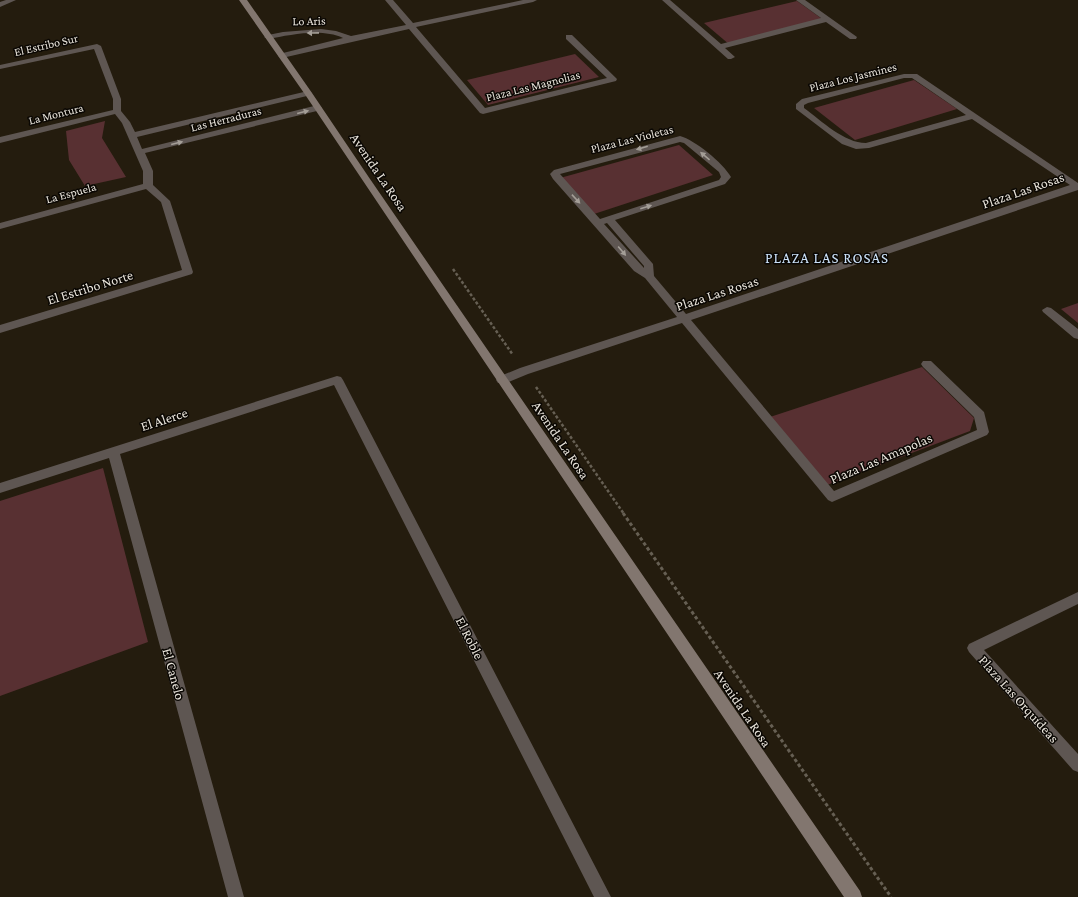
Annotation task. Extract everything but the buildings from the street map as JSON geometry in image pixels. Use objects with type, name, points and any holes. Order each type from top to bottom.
[{"type":"street","points":[[0,5],[12,0]]},
{"type":"street","name":"Avenida La Rosa","points":[[243,0],[308,93],[854,897]]},
{"type":"street","points":[[389,0],[411,27]]},
{"type":"street","points":[[350,39],[533,0]]},
{"type":"street","points":[[666,0],[732,56]]},
{"type":"street","points":[[800,0],[853,37]]},
{"type":"street","points":[[720,47],[828,19]]},
{"type":"street","name":"Plaza Las Magnolias","points":[[411,27],[483,111],[613,79],[569,37]]},
{"type":"street","name":"Lo Aris","points":[[268,37],[288,33],[326,32],[336,33],[350,39]]},
{"type":"street","name":"Lo Aris","points":[[282,56],[350,39]]},
{"type":"street","name":"El Estribo Sur","points":[[0,67],[97,46],[117,99],[117,111]]},
{"type":"street","name":"Plaza Los Jasmines","points":[[972,116],[866,146],[856,146],[845,142],[800,109],[800,104],[805,101],[904,76],[914,76],[1077,186]]},
{"type":"street","name":"Las Herraduras","points":[[131,136],[308,93]]},
{"type":"street","name":"Las Herraduras","points":[[139,152],[318,108]]},
{"type":"street","points":[[117,111],[126,122],[148,171],[148,186]]},
{"type":"street","name":"La Montura","points":[[0,140],[117,111]]},
{"type":"street","name":"Plaza Las Violetas","points":[[598,223],[722,182],[726,177],[723,171],[688,141],[680,139],[557,172],[555,174],[556,177],[638,270],[649,276],[685,318]]},
{"type":"street","name":"La Espuela","points":[[0,226],[148,186]]},
{"type":"street","name":"El Estribo Norte","points":[[0,329],[188,272],[165,201],[148,186]]},
{"type":"street","name":"Plaza Las Rosas","points":[[502,380],[524,371],[1077,186]]},
{"type":"street","points":[[609,219],[649,266],[649,276]]},
{"type":"street","points":[[1047,310],[1078,335]]},
{"type":"street","name":"Plaza Las Amapolas","points":[[685,318],[832,496],[983,432],[980,415],[927,364]]},
{"type":"street","name":"El Alerce","points":[[0,488],[337,380]]},
{"type":"street","name":"El Roble","points":[[337,380],[603,897]]},
{"type":"street","name":"El Canelo","points":[[113,451],[236,897]]},
{"type":"street","name":"Plaza Las Orquídeas","points":[[1078,598],[974,648],[1078,765]]},
{"type":"path","points":[[452,266],[891,897]]},
{"type":"shaded area","points":[[797,1],[825,21],[730,45],[704,23]]},
{"type":"shaded area","points":[[575,54],[599,77],[488,105],[467,80]]},
{"type":"shaded area","points":[[914,80],[957,109],[855,140],[814,108]]},
{"type":"shaded area","points":[[105,121],[102,138],[126,177],[85,186],[69,160],[66,131]]},
{"type":"shaded area","points":[[679,145],[713,175],[594,214],[560,178]]},
{"type":"shaded area","points":[[1078,303],[1078,323],[1061,309]]},
{"type":"shaded area","points":[[922,367],[974,418],[970,431],[827,485],[770,417]]},
{"type":"shaded area","points":[[103,468],[148,642],[0,696],[0,501]]},
{"type":"district","name":"PLAZA LAS ROSAS","points":[[827,258]]}]
